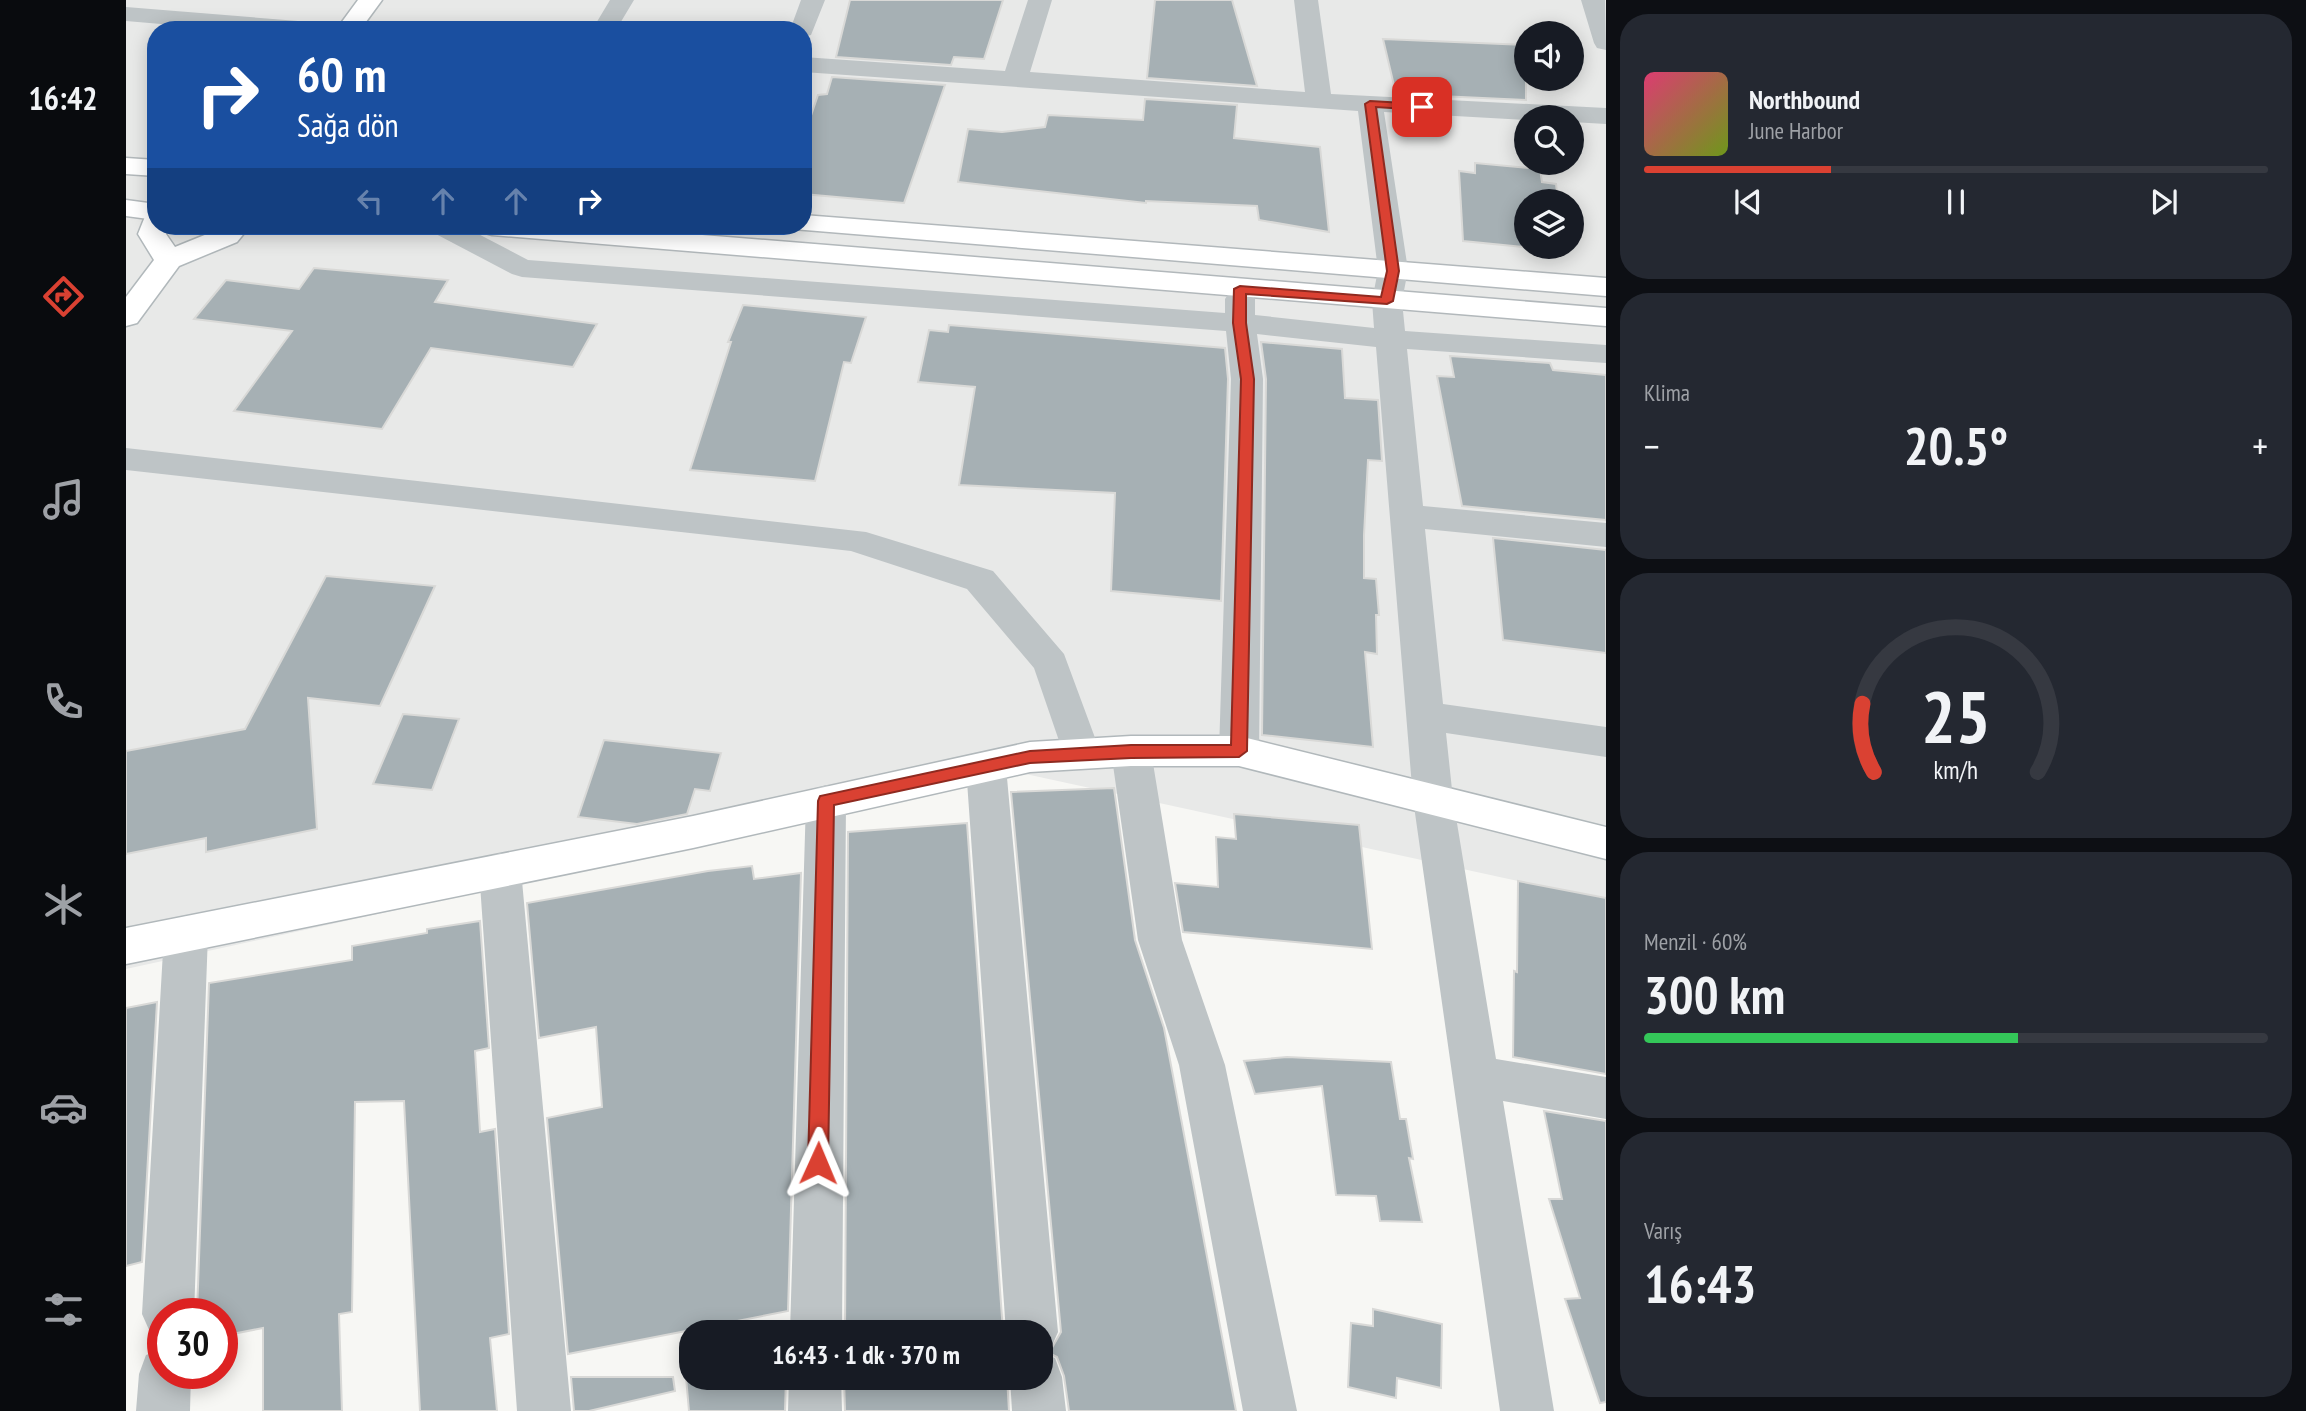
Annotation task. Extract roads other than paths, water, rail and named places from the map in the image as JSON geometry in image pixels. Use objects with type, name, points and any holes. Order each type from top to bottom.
[{"type":"main road","points":[[355,21],[370,0]]},
{"type":"main road","points":[[126,166],[147,167]]},
{"type":"main road","points":[[126,208],[147,211]]},
{"type":"main road","points":[[812,224],[1390,304],[1606,287]]},
{"type":"main road","points":[[153,235],[169,260]]},
{"type":"main road","points":[[126,317],[169,260],[228,235]]},
{"type":"main road","points":[[599,235],[1390,304],[1606,317]]},
{"type":"main road","points":[[126,946],[693,832],[1030,757],[1131,751],[1239,751],[1606,843]]},
{"type":"street","points":[[609,21],[621,0]]},
{"type":"street","points":[[805,21],[813,0]]},
{"type":"street","points":[[1015,79],[1041,0]]},
{"type":"street","points":[[1306,0],[1319,100]]},
{"type":"street","points":[[1593,0],[1606,43]]},
{"type":"street","points":[[126,14],[212,21]]},
{"type":"street","points":[[812,65],[1370,104],[1606,116]]},
{"type":"street","points":[[1370,104],[1433,799],[1527,1411]]},
{"type":"street","points":[[459,235],[522,268],[1240,323],[1390,304],[1606,354]]},
{"type":"street","points":[[1239,751],[1247,379],[1240,323],[1240,289]]},
{"type":"street","points":[[126,459],[854,540],[980,580],[1051,663],[1081,754]]},
{"type":"street","points":[[1408,516],[1606,535]]},
{"type":"street","points":[[1427,716],[1606,742]]},
{"type":"street","points":[[1131,751],[1160,940],[1202,1065],[1270,1411]]},
{"type":"street","points":[[986,767],[1031,1320]]},
{"type":"street","points":[[816,1320],[826,801]]},
{"type":"street","points":[[500,870],[544,1411]]},
{"type":"street","points":[[169,1298],[186,934]]},
{"type":"street","points":[[1475,1076],[1606,1098]]},
{"type":"street","points":[[163,1411],[164,1389]]},
{"type":"street","points":[[815,1411],[816,1390]]},
{"type":"street","points":[[1037,1390],[1039,1411]]}]
